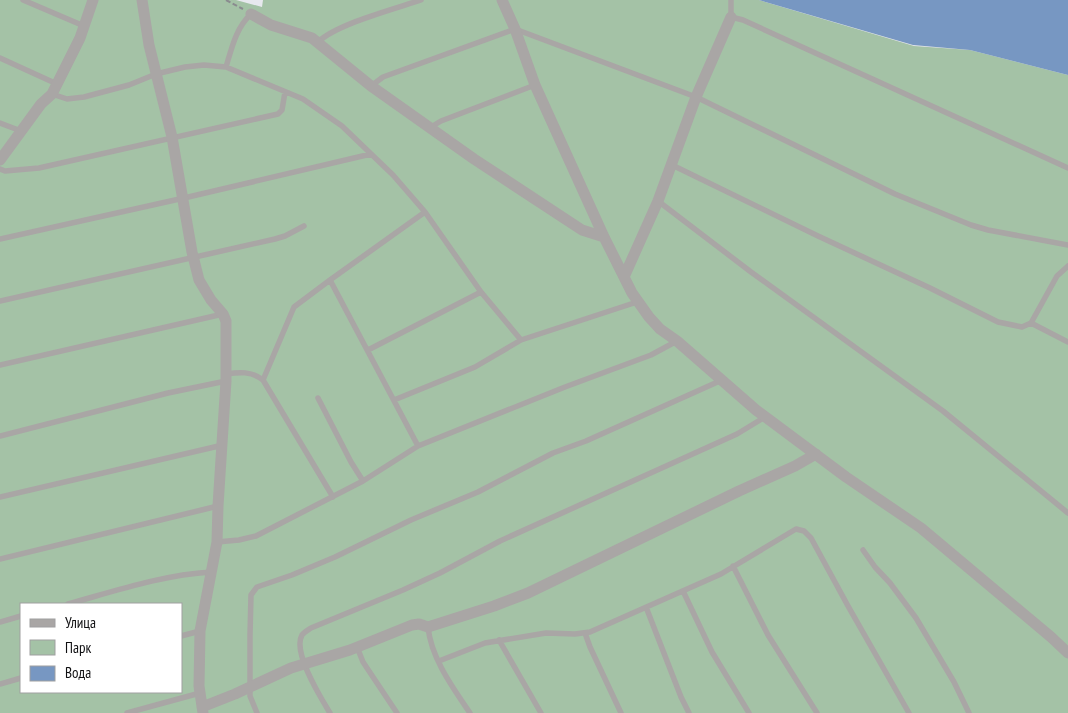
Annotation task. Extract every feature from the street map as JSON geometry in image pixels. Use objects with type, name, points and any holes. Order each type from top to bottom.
[{"type":"street","points":[[0,160],[54,89],[80,38],[93,0]]},
{"type":"street","points":[[142,0],[149,45],[172,137],[193,258],[199,280],[226,321],[226,377],[217,542],[200,631],[200,693],[202,710],[303,664],[357,647],[412,626],[419,624],[428,628],[528,594],[739,491],[795,466],[816,454]]},
{"type":"street","points":[[502,0],[535,84],[604,236],[637,302],[660,329],[677,341],[765,417],[846,477],[921,528],[1068,653]]},
{"type":"street","points":[[251,14],[271,26],[312,38],[371,86],[474,159],[582,230],[604,236]]},
{"type":"street","points":[[624,277],[658,201],[696,97],[731,17]]},
{"type":"lane","points":[[23,0],[84,26]]},
{"type":"lane","points":[[318,42],[325,35],[421,0]]},
{"type":"lane","points":[[731,0],[731,17],[759,27],[1068,168]]},
{"type":"lane","points":[[226,67],[236,34],[244,20],[251,14]]},
{"type":"lane","points":[[371,86],[383,77],[515,30],[696,97],[895,194],[971,225],[1068,245]]},
{"type":"lane","points":[[0,58],[67,98],[84,97],[129,85],[156,74],[185,66],[204,65],[226,67],[303,99],[342,126],[393,175],[425,212],[481,292],[521,340]]},
{"type":"lane","points":[[431,127],[535,84]]},
{"type":"lane","points":[[0,169],[6,171],[39,168],[278,114],[282,110],[285,92]]},
{"type":"lane","points":[[0,123],[21,131]]},
{"type":"lane","points":[[0,239],[371,154]]},
{"type":"lane","points":[[672,165],[998,322],[1022,327],[1032,323],[1057,276],[1068,266]]},
{"type":"lane","points":[[658,201],[759,278],[943,411],[1068,513]]},
{"type":"lane","points":[[263,380],[294,307],[425,212]]},
{"type":"lane","points":[[0,301],[280,238],[304,226]]},
{"type":"lane","points":[[330,280],[418,446]]},
{"type":"lane","points":[[368,350],[481,292]]},
{"type":"lane","points":[[394,400],[475,368],[521,340],[637,302]]},
{"type":"lane","points":[[0,365],[223,314]]},
{"type":"lane","points":[[1032,323],[1068,342]]},
{"type":"lane","points":[[217,542],[256,536],[363,481],[418,446],[565,387],[651,356],[677,341]]},
{"type":"lane","points":[[0,436],[247,372],[263,380],[333,497]]},
{"type":"lane","points":[[257,713],[250,696],[250,687],[251,595],[257,587],[335,557],[412,520],[478,492],[553,453],[594,438],[722,380]]},
{"type":"lane","points":[[318,398],[363,481]]},
{"type":"lane","points":[[330,713],[303,664],[300,638],[311,628],[422,582],[500,541],[737,434],[765,417]]},
{"type":"lane","points":[[0,497],[222,445]]},
{"type":"lane","points":[[0,559],[218,506]]},
{"type":"lane","points":[[439,661],[471,647],[499,640],[546,634],[585,633],[683,591],[733,566],[796,529],[804,532],[811,538],[909,713]]},
{"type":"lane","points":[[863,550],[916,618],[954,682],[969,713]]},
{"type":"lane","points":[[733,566],[768,635],[817,713]]},
{"type":"lane","points":[[71,603],[127,587],[185,574],[211,572]]},
{"type":"lane","points":[[683,591],[712,652],[749,713]]},
{"type":"lane","points":[[646,607],[689,713]]},
{"type":"lane","points":[[0,622],[20,616]]},
{"type":"lane","points":[[428,628],[429,637],[439,661],[470,713]]},
{"type":"lane","points":[[182,636],[200,631]]},
{"type":"lane","points":[[585,633],[621,713]]},
{"type":"lane","points":[[499,640],[540,713]]},
{"type":"lane","points":[[357,647],[363,662],[397,713]]},
{"type":"lane","points":[[0,684],[20,678]]},
{"type":"lane","points":[[127,713],[200,693]]},
{"type":"path","points":[[226,0],[251,14]]},
{"type":"green space","points":[[0,0],[236,0],[262,7],[263,0],[759,0],[914,46],[970,50],[1068,75],[1068,713],[0,713]]},
{"type":"water","points":[[759,0],[1068,0],[1068,75],[970,50],[913,45]]}]
